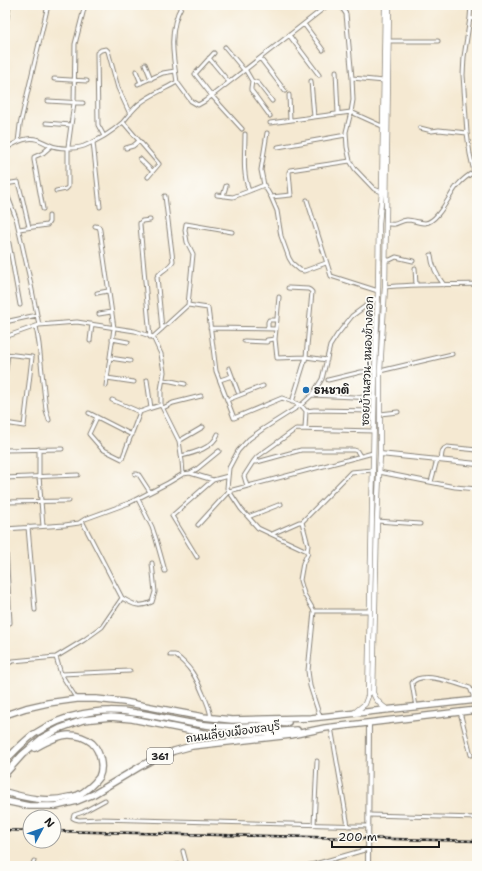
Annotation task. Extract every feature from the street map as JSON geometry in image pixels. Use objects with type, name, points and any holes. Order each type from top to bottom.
[{"type":"highway","name":"ถนนเลี่ยงเมืองชลบุรี","points":[[5,715],[48,703],[76,699],[96,699],[124,702],[211,718],[232,720],[311,718],[475,700]]},
{"type":"highway","name":"ถนนเลี่ยงเมืองชลบุรี","points":[[5,801],[30,806],[56,806],[77,802],[94,794],[156,758],[192,746],[291,735],[328,728],[477,710]]},
{"type":"highway","points":[[5,761],[16,749],[34,735],[56,722],[81,714],[108,711],[135,712],[190,723],[224,727],[256,726],[311,718]]},
{"type":"highway","points":[[5,774],[22,755],[42,738],[61,728],[83,720],[111,717],[132,719],[208,734],[229,735],[328,728]]},
{"type":"highway","points":[[5,792],[39,800],[58,800],[78,795],[91,786],[99,776],[102,764],[99,752],[92,743],[82,737],[68,735],[55,738],[22,755]]},
{"type":"main road","name":"ซอยบ้านสวน-หนองข้างคอก","points":[[385,5],[385,287],[380,371],[380,454],[373,693],[379,704],[388,710]]},
{"type":"main road","name":"ซอยบ้านสวน-หนองข้างคอก","points":[[354,714],[364,704],[368,696],[378,254],[385,128],[389,5]]},
{"type":"main road","points":[[378,254],[385,258]]},
{"type":"main road","points":[[373,453],[380,454]]},
{"type":"street","points":[[5,29],[9,5]]},
{"type":"street","points":[[18,142],[20,125],[48,5]]},
{"type":"street","points":[[56,191],[68,188],[68,147],[74,103],[75,44],[85,5]]},
{"type":"street","points":[[182,5],[178,12],[173,32],[175,71],[177,82],[191,101],[198,105],[212,96],[328,5]]},
{"type":"street","points":[[340,5],[346,14],[352,78],[351,112],[346,132],[350,161],[355,169],[374,189],[382,192]]},
{"type":"street","points":[[386,223],[390,225],[406,220],[425,223],[430,222],[438,215],[458,185],[476,171],[470,154],[462,75],[471,5]]},
{"type":"street","points":[[470,18],[477,20]]},
{"type":"street","points":[[304,24],[323,50]]},
{"type":"street","points":[[289,35],[319,75]]},
{"type":"street","points":[[388,41],[438,41]]},
{"type":"street","points":[[225,47],[245,70],[252,81],[251,90],[270,116]]},
{"type":"street","points":[[104,136],[98,125],[97,53],[101,50],[106,49],[109,53],[118,88],[130,114]]},
{"type":"street","points":[[214,53],[195,74],[212,96],[242,129]]},
{"type":"street","points":[[209,58],[229,82]]},
{"type":"street","points":[[260,58],[285,91]]},
{"type":"street","points":[[145,64],[150,79]]},
{"type":"street","points":[[136,71],[142,83]]},
{"type":"street","points":[[138,84],[164,73],[175,71]]},
{"type":"street","points":[[336,71],[338,113]]},
{"type":"street","points":[[352,78],[384,81]]},
{"type":"street","points":[[54,79],[88,81]]},
{"type":"street","points":[[252,81],[258,82],[272,101]]},
{"type":"street","points":[[5,141],[6,149],[18,142],[33,138],[40,139],[51,146],[57,147],[77,148],[84,146],[112,131],[123,122],[139,104],[177,82]]},
{"type":"street","points":[[312,82],[314,116]]},
{"type":"street","points":[[289,95],[290,120]]},
{"type":"street","points":[[48,101],[83,103]]},
{"type":"street","points":[[270,123],[351,112],[385,128]]},
{"type":"street","points":[[123,122],[159,164],[148,177]]},
{"type":"street","points":[[46,123],[71,125]]},
{"type":"street","points":[[5,131],[7,125]]},
{"type":"street","points":[[420,128],[432,131],[439,130],[467,133]]},
{"type":"street","points":[[267,133],[261,170],[264,185],[277,211],[281,236],[289,258],[300,270],[304,271],[326,263]]},
{"type":"street","points":[[245,134],[244,173],[249,191]]},
{"type":"street","points":[[278,147],[346,135]]},
{"type":"street","points":[[126,148],[133,146],[139,141]]},
{"type":"street","points":[[93,142],[100,207]]},
{"type":"street","points":[[43,209],[34,157],[43,154],[51,146]]},
{"type":"street","points":[[140,159],[152,171]]},
{"type":"street","points":[[271,197],[291,195],[290,170],[350,161]]},
{"type":"street","points":[[5,184],[18,182],[29,227]]},
{"type":"street","points":[[216,195],[233,197],[264,185]]},
{"type":"street","points":[[223,196],[226,186]]},
{"type":"street","points":[[5,188],[19,229],[37,315],[46,410],[49,420]]},
{"type":"street","points":[[162,329],[157,277],[173,262],[165,196]]},
{"type":"street","points":[[307,200],[329,274],[332,277],[378,291]]},
{"type":"street","points":[[5,203],[10,202]]},
{"type":"street","points":[[19,229],[47,225],[49,222],[49,216]]},
{"type":"street","points":[[150,220],[140,223],[151,337],[161,354],[164,372],[161,390],[162,407],[179,441],[182,474]]},
{"type":"street","points":[[5,221],[20,305]]},
{"type":"street","points":[[151,337],[188,305],[193,254],[187,242],[185,230],[186,224],[232,232]]},
{"type":"street","points":[[95,226],[99,227],[100,230],[114,328],[106,386]]},
{"type":"street","points":[[431,255],[432,263],[444,285]]},
{"type":"street","points":[[385,258],[390,260],[396,257],[413,261]]},
{"type":"street","points":[[415,268],[416,285]]},
{"type":"street","points":[[385,287],[477,284]]},
{"type":"street","points":[[288,288],[308,289],[312,292],[306,358],[292,402]]},
{"type":"street","points":[[97,293],[108,291]]},
{"type":"street","points":[[279,297],[275,340],[277,358],[327,360]]},
{"type":"street","points":[[306,551],[258,528],[241,509],[227,488],[229,468],[238,451],[249,439],[301,406],[312,396],[322,379],[330,346],[337,335],[352,316],[378,297]]},
{"type":"street","points":[[188,305],[208,308],[216,371],[234,418],[282,398],[301,406],[306,411],[305,429]]},
{"type":"street","points":[[99,314],[111,312]]},
{"type":"street","points":[[5,322],[37,315]]},
{"type":"street","points":[[268,329],[269,320],[277,320]]},
{"type":"street","points":[[5,337],[38,326],[77,322],[135,330],[151,337]]},
{"type":"street","points":[[90,341],[92,324]]},
{"type":"street","points":[[210,328],[276,329]]},
{"type":"street","points":[[112,339],[128,342]]},
{"type":"street","points":[[244,341],[267,342],[267,340],[275,340]]},
{"type":"street","points":[[5,376],[6,354],[32,357],[24,426],[5,423]]},
{"type":"street","points":[[380,371],[452,354]]},
{"type":"street","points":[[110,358],[130,361]]},
{"type":"street","points":[[229,368],[238,392]]},
{"type":"street","points":[[328,380],[361,372],[375,371]]},
{"type":"street","points":[[220,380],[232,376]]},
{"type":"street","points":[[108,378],[134,382]]},
{"type":"street","points":[[147,380],[151,408]]},
{"type":"street","points":[[163,380],[184,384]]},
{"type":"street","points":[[227,400],[263,386]]},
{"type":"street","points":[[112,400],[140,412],[200,396]]},
{"type":"street","points":[[312,396],[374,398]]},
{"type":"street","points":[[306,411],[374,411]]},
{"type":"street","points":[[97,417],[89,434],[102,449],[122,459],[140,412]]},
{"type":"street","points":[[380,414],[398,412]]},
{"type":"street","points":[[89,413],[132,435]]},
{"type":"street","points":[[179,441],[203,427]]},
{"type":"street","points":[[247,486],[244,476],[257,456],[296,429],[374,431]]},
{"type":"street","points":[[181,456],[208,446],[218,434]]},
{"type":"street","points":[[432,482],[442,450],[444,448],[477,450]]},
{"type":"street","points":[[5,450],[62,449]]},
{"type":"street","points":[[39,450],[39,476],[44,526]]},
{"type":"street","points":[[253,462],[301,450],[354,450],[357,451],[360,456]]},
{"type":"street","points":[[10,623],[5,529],[79,523],[129,503],[182,474],[190,473],[219,451]]},
{"type":"street","points":[[198,525],[229,491],[373,453]]},
{"type":"street","points":[[380,454],[477,464]]},
{"type":"street","points":[[272,534],[302,522],[351,472],[373,470]]},
{"type":"street","points":[[379,472],[455,487],[477,489]]},
{"type":"street","points":[[190,473],[213,480]]},
{"type":"street","points":[[135,474],[139,475],[150,492]]},
{"type":"street","points":[[5,478],[78,475]]},
{"type":"street","points":[[197,557],[172,516],[213,480],[228,476]]},
{"type":"street","points":[[138,498],[154,533],[165,571]]},
{"type":"street","points":[[5,502],[69,501]]},
{"type":"street","points":[[248,517],[281,504]]},
{"type":"street","points":[[82,521],[122,598],[134,605],[144,605],[152,602],[155,592],[152,563]]},
{"type":"street","points":[[377,521],[420,524]]},
{"type":"street","points":[[302,522],[308,545],[306,551],[307,556],[303,563],[300,580],[304,594],[314,611],[308,671],[310,686],[320,717]]},
{"type":"street","points":[[28,527],[35,610]]},
{"type":"street","points":[[5,665],[13,661],[56,657],[102,627],[122,598]]},
{"type":"street","points":[[314,611],[370,611]]},
{"type":"street","points":[[170,655],[175,655],[192,671],[199,682],[208,703],[211,718]]},
{"type":"street","points":[[56,657],[61,674],[76,699]]},
{"type":"street","points":[[61,674],[130,671]]},
{"type":"street","points":[[416,707],[412,683],[416,679],[424,678],[447,680],[470,688],[475,700]]},
{"type":"street","points":[[460,712],[471,755]]},
{"type":"street","points":[[368,866],[369,723]]},
{"type":"street","points":[[328,728],[348,826]]},
{"type":"street","points":[[314,825],[317,761]]},
{"type":"street","points":[[105,800],[74,816],[73,818],[75,820],[99,819],[368,826]]},
{"type":"street","points":[[369,815],[477,818]]},
{"type":"street","points":[[306,866],[368,849]]},
{"type":"street","points":[[170,866],[186,865],[183,851]]},
{"type":"street","points":[[32,866],[34,861]]},
{"type":"railway","points":[[5,830],[22,831]]},
{"type":"railway","points":[[62,831],[477,841]]},
{"type":"place","name":"ธนชาติ","points":[[306,390]]}]
